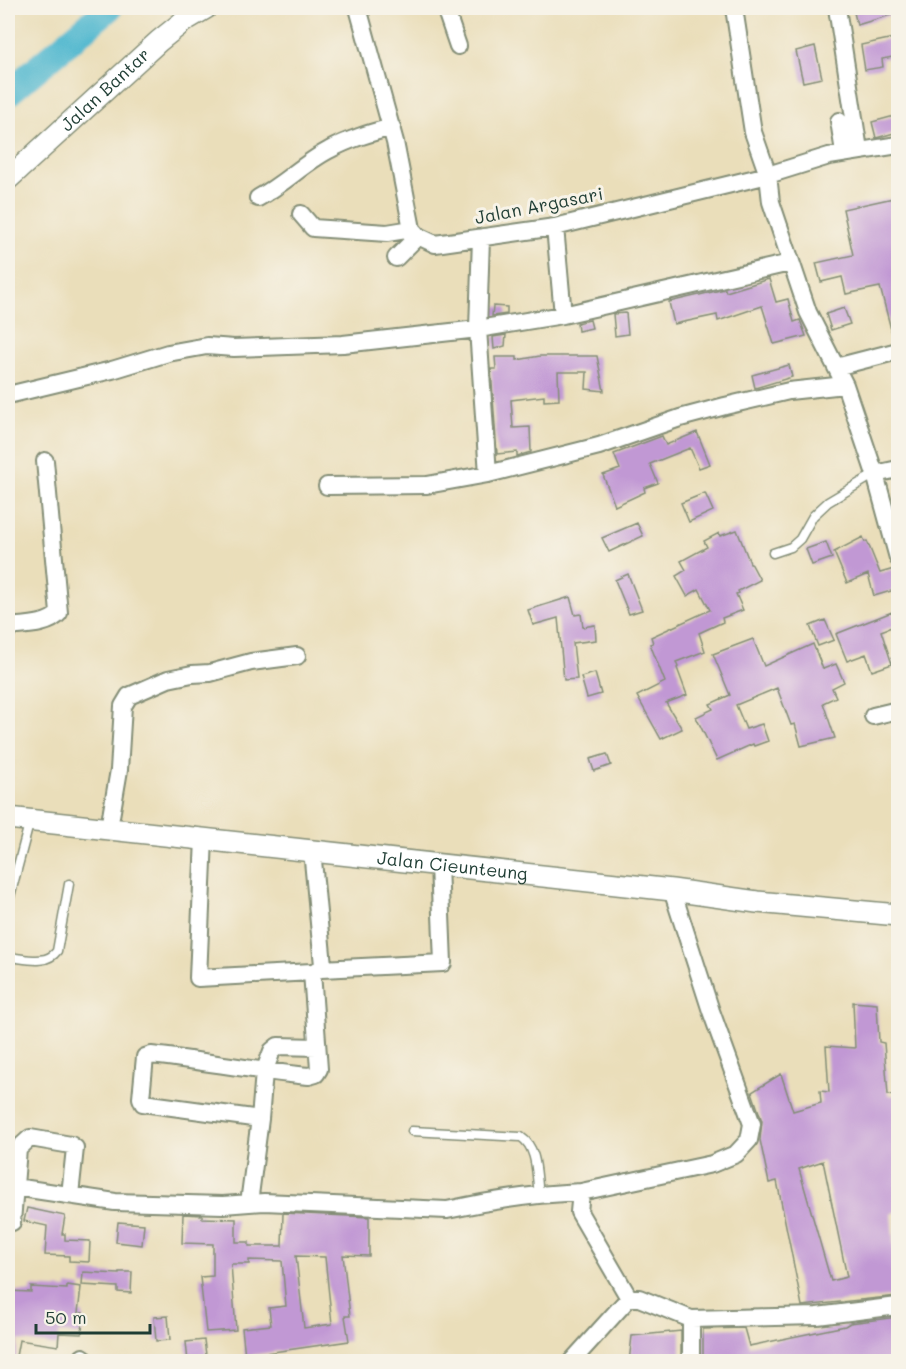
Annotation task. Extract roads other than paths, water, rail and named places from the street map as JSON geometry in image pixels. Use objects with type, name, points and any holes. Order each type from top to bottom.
[{"type":"street","name":"Jalan Bantar","points":[[8,178],[159,41],[184,21],[206,8]]},
{"type":"street","points":[[358,8],[392,127],[415,233],[396,258]]},
{"type":"street","points":[[445,8],[458,46]]},
{"type":"street","points":[[734,8],[753,132],[768,175],[771,202],[808,312],[845,384],[875,474],[898,558]]},
{"type":"street","points":[[837,8],[851,151]]},
{"type":"street","points":[[838,121],[851,151]]},
{"type":"street","points":[[258,198],[277,188],[329,150],[362,135],[392,127]]},
{"type":"street","name":"Jalan Argasari","points":[[415,233],[435,244],[555,226],[768,175],[851,151],[898,145]]},
{"type":"street","points":[[301,214],[313,228],[368,233],[415,233]]},
{"type":"street","points":[[555,226],[563,315]]},
{"type":"street","points":[[481,238],[478,329],[488,474]]},
{"type":"street","points":[[8,395],[112,370],[168,353],[207,346],[234,348],[343,344],[478,329],[563,315],[790,262]]},
{"type":"street","points":[[836,367],[898,351]]},
{"type":"street","points":[[327,486],[427,484],[488,474],[599,446],[680,418],[725,406],[789,392],[845,384]]},
{"type":"street","points":[[8,627],[45,622],[54,619],[59,613],[45,462]]},
{"type":"street","points":[[875,474],[898,470]]},
{"type":"street","points":[[109,828],[119,770],[123,706],[129,696],[168,679],[210,673],[251,662],[297,656]]},
{"type":"street","points":[[873,717],[898,710]]},
{"type":"street","name":"Jalan Cieunteung","points":[[8,818],[672,890],[757,902],[898,915]]},
{"type":"street","points":[[204,838],[198,978],[443,963],[439,865]]},
{"type":"street","points":[[260,1119],[143,1103],[141,1098],[145,1057],[148,1055],[201,1061],[264,1072],[309,1076],[316,1074],[319,1069],[316,1047],[317,971],[323,965],[312,850]]},
{"type":"street","points":[[15,1187],[115,1202],[223,1205],[264,1202],[447,1210],[476,1203],[539,1194],[581,1192],[712,1164],[736,1155],[749,1140],[752,1124],[711,1011],[672,890]]},
{"type":"street","points":[[249,1203],[264,1072],[276,1047],[316,1047]]},
{"type":"street","points":[[12,1222],[15,1187],[13,1148],[27,1140],[33,1138],[73,1146],[76,1150],[70,1195]]},
{"type":"street","points":[[581,1192],[579,1212],[629,1298]]},
{"type":"street","points":[[629,1298],[645,1300],[692,1319],[817,1316],[898,1305]]},
{"type":"street","points":[[571,1362],[629,1298]]},
{"type":"street","points":[[691,1362],[692,1319]]},
{"type":"lane","points":[[773,554],[791,548],[800,539],[813,516],[828,502],[875,474]]},
{"type":"lane","points":[[8,904],[30,820]]},
{"type":"lane","points":[[8,957],[46,960],[53,956],[57,951],[69,884]]},
{"type":"lane","points":[[412,1131],[521,1137],[532,1149],[539,1194]]},
{"type":"waterway","points":[[8,93],[109,8]]}]
